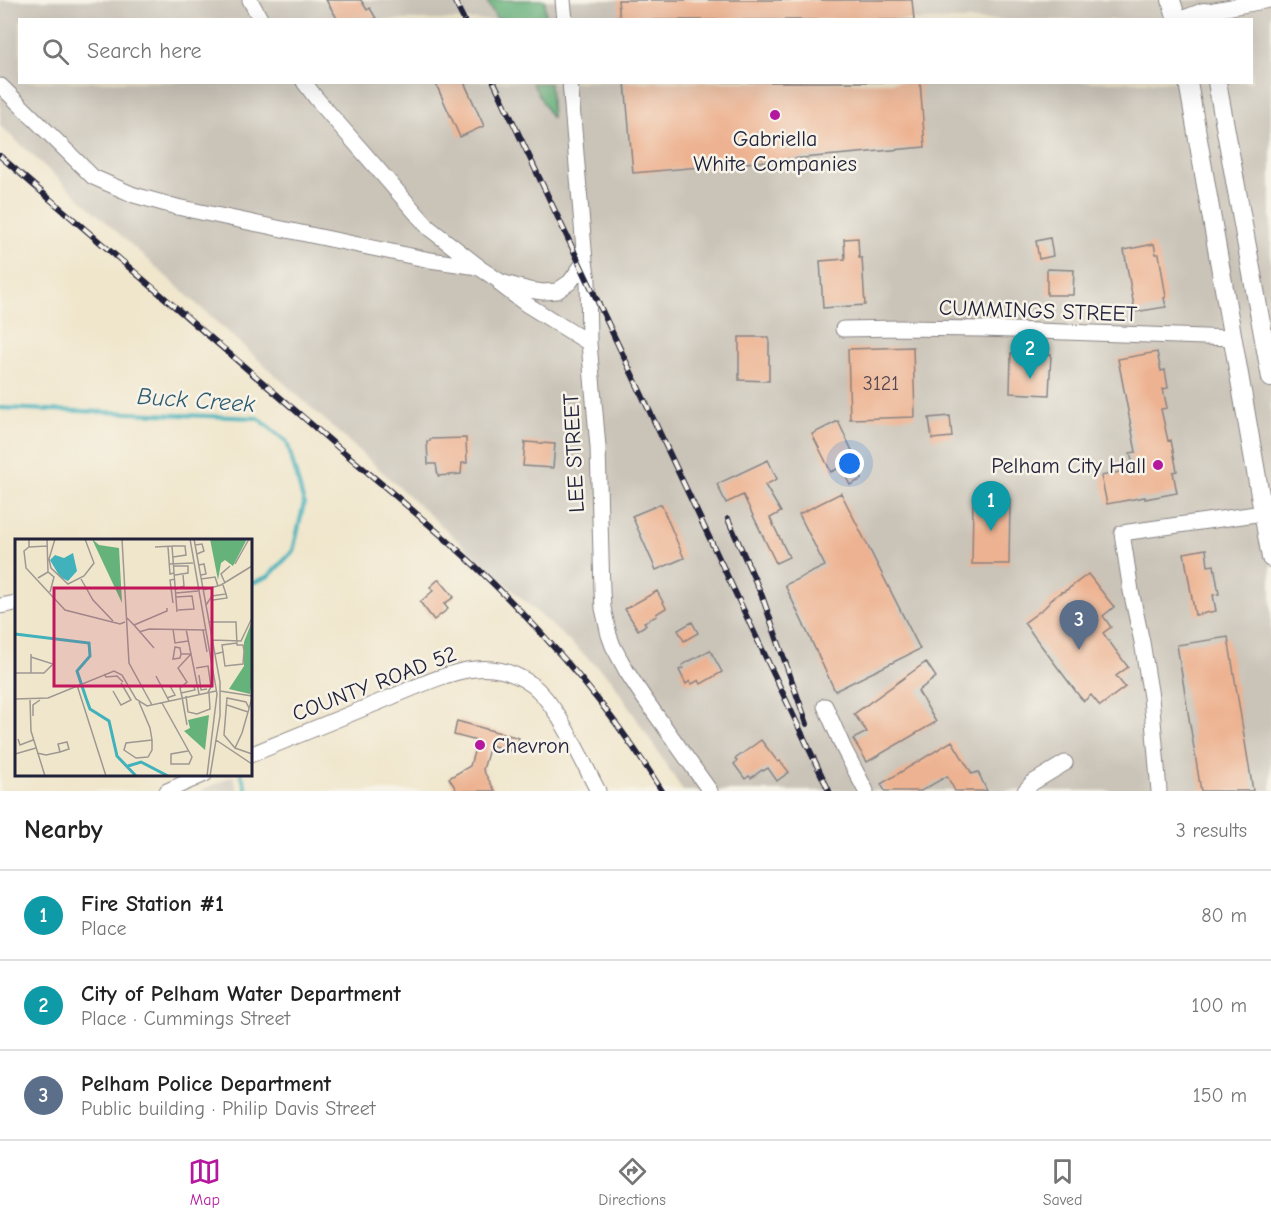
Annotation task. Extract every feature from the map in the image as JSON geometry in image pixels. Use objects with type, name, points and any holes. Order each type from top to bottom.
[{"type":"main road","points":[[1171,0],[1176,18]]},
{"type":"main road","points":[[1188,18],[1204,11]]},
{"type":"main road","points":[[1188,84],[1232,338],[1267,514],[1271,558]]},
{"type":"main road","points":[[1217,84],[1271,378]]},
{"type":"main road","points":[[1232,338],[1263,336]]},
{"type":"street","points":[[250,0],[260,18]]},
{"type":"street","points":[[563,0],[565,18]]},
{"type":"street","points":[[1204,11],[1269,0]]},
{"type":"street","points":[[306,84],[429,228],[526,304],[588,343]]},
{"type":"street","name":"LEE STREET","points":[[570,84],[588,281],[588,343],[598,447],[603,608],[613,646],[627,672],[710,791]]},
{"type":"street","points":[[1,86],[93,177],[134,195],[177,207],[395,253],[478,267],[501,282],[543,292],[557,291],[570,282],[585,261]]},
{"type":"street","name":"CUMMINGS STREET","points":[[843,329],[973,329],[1232,338]]},
{"type":"street","points":[[1159,791],[1151,698],[1122,533],[1267,514]]},
{"type":"street","points":[[0,606],[15,603]]},
{"type":"street","name":"COUNTY ROAD 52","points":[[257,753],[448,676],[473,669],[496,669],[522,678],[540,691],[571,740],[598,791]]},
{"type":"street","points":[[825,706],[866,791]]},
{"type":"street","points":[[1025,791],[1032,783],[1065,763]]},
{"type":"street","points":[[167,791],[185,787],[202,776]]},
{"type":"shaded area","points":[[0,0],[1271,0],[1271,791],[683,791],[611,679],[0,126]]},
{"type":"shaded area","points":[[233,776],[238,791],[201,791]]},
{"type":"green space","points":[[486,0],[545,0],[546,18],[496,18]]},
{"type":"green space","points":[[533,84],[550,84],[552,119]]},
{"type":"building","points":[[326,0],[361,0],[367,10],[370,8],[376,18],[337,18]]},
{"type":"building","points":[[618,0],[912,0],[914,18],[620,18]]},
{"type":"building","points":[[436,84],[465,84],[484,126],[460,137]]},
{"type":"building","name":"Gabriella White Companies","points":[[625,84],[920,84],[925,147],[633,173]]},
{"type":"building","points":[[858,238],[859,258],[862,258],[865,305],[823,308],[820,261],[845,259],[844,239]]},
{"type":"building","points":[[1050,238],[1053,256],[1039,259],[1036,241]]},
{"type":"building","points":[[1154,244],[1156,254],[1159,254],[1166,307],[1135,312],[1124,250]]},
{"type":"building","points":[[1047,269],[1074,270],[1073,295],[1047,295]]},
{"type":"building","points":[[739,337],[769,337],[769,381],[739,380]]},
{"type":"building","points":[[913,347],[915,417],[850,419],[848,349]]},
{"type":"building","points":[[1031,351],[1051,354],[1049,395],[1010,393],[1011,353],[1031,353]]},
{"type":"building","points":[[1157,352],[1161,371],[1165,370],[1168,388],[1163,389],[1167,408],[1161,409],[1168,441],[1171,440],[1177,471],[1173,472],[1177,493],[1107,504],[1101,476],[1134,469],[1130,453],[1136,452],[1118,359]]},
{"type":"building","points":[[950,416],[952,437],[932,439],[929,418]]},
{"type":"building","points":[[838,421],[856,459],[853,461],[862,479],[850,485],[841,467],[831,472],[812,434]]},
{"type":"building","points":[[466,438],[467,463],[462,463],[461,474],[438,476],[436,464],[428,464],[427,441]]},
{"type":"building","points":[[525,442],[555,444],[553,468],[523,466]]},
{"type":"building","points":[[768,460],[777,479],[765,485],[781,512],[770,518],[789,557],[776,563],[743,495],[726,503],[717,484]]},
{"type":"building","points":[[841,493],[920,649],[835,691],[785,585],[825,566],[799,514]]},
{"type":"building","points":[[973,499],[1010,499],[1009,564],[972,564]]},
{"type":"building","points":[[661,504],[684,558],[656,570],[632,516]]},
{"type":"building","points":[[1206,549],[1208,566],[1214,565],[1219,594],[1213,595],[1216,611],[1195,615],[1184,553]]},
{"type":"building","points":[[1088,574],[1114,607],[1103,616],[1111,627],[1103,633],[1128,667],[1116,676],[1125,687],[1100,706],[1091,695],[1084,701],[1080,697],[1024,623],[1044,608],[1049,601]]},
{"type":"building","points":[[439,579],[454,597],[444,604],[448,609],[434,620],[420,602],[433,591],[430,587]]},
{"type":"building","points":[[657,591],[666,608],[656,614],[657,616],[644,622],[646,625],[638,630],[625,609]]},
{"type":"building","points":[[692,622],[698,633],[684,641],[678,630]]},
{"type":"building","points":[[1228,637],[1253,791],[1201,791],[1177,645]]},
{"type":"building","points":[[710,650],[722,672],[701,684],[699,680],[686,684],[679,670],[683,668],[682,665]]},
{"type":"building","points":[[926,662],[936,677],[918,691],[936,722],[867,762],[853,739],[867,732],[854,714]]},
{"type":"building","points":[[457,721],[519,738],[515,752],[490,745],[483,770],[495,791],[457,791],[449,778],[470,766],[477,741],[454,735]]},
{"type":"building","points":[[761,740],[789,772],[777,781],[768,768],[745,779],[734,764],[737,761],[735,759]]},
{"type":"building","points":[[952,741],[972,774],[978,772],[987,791],[955,791],[947,776],[921,791],[885,791],[881,784]]},
{"type":"waterway","name":"Buck Creek","points":[[0,408],[258,418],[287,442],[304,503],[293,551],[269,576],[252,583]]},
{"type":"waterway","name":"Buck Creek","points":[[242,776],[247,791]]},
{"type":"railway","points":[[454,0],[463,18]]},
{"type":"railway","points":[[495,84],[829,791]]},
{"type":"railway","points":[[0,156],[473,564],[526,616],[575,672],[621,730],[662,791]]},
{"type":"railway","points":[[728,519],[762,596],[807,724]]},
{"type":"place","name":"Gabriella White Companies","points":[[775,115]]},
{"type":"place","name":"City of Pelham Water Department","points":[[1030,379]]},
{"type":"place","name":"Pelham City Hall","points":[[1158,465]]},
{"type":"place","name":"Fire Station #1","points":[[991,531]]},
{"type":"place","name":"Pelham Police Department","points":[[1079,650]]},
{"type":"place","name":"Chevron","points":[[480,745]]}]
